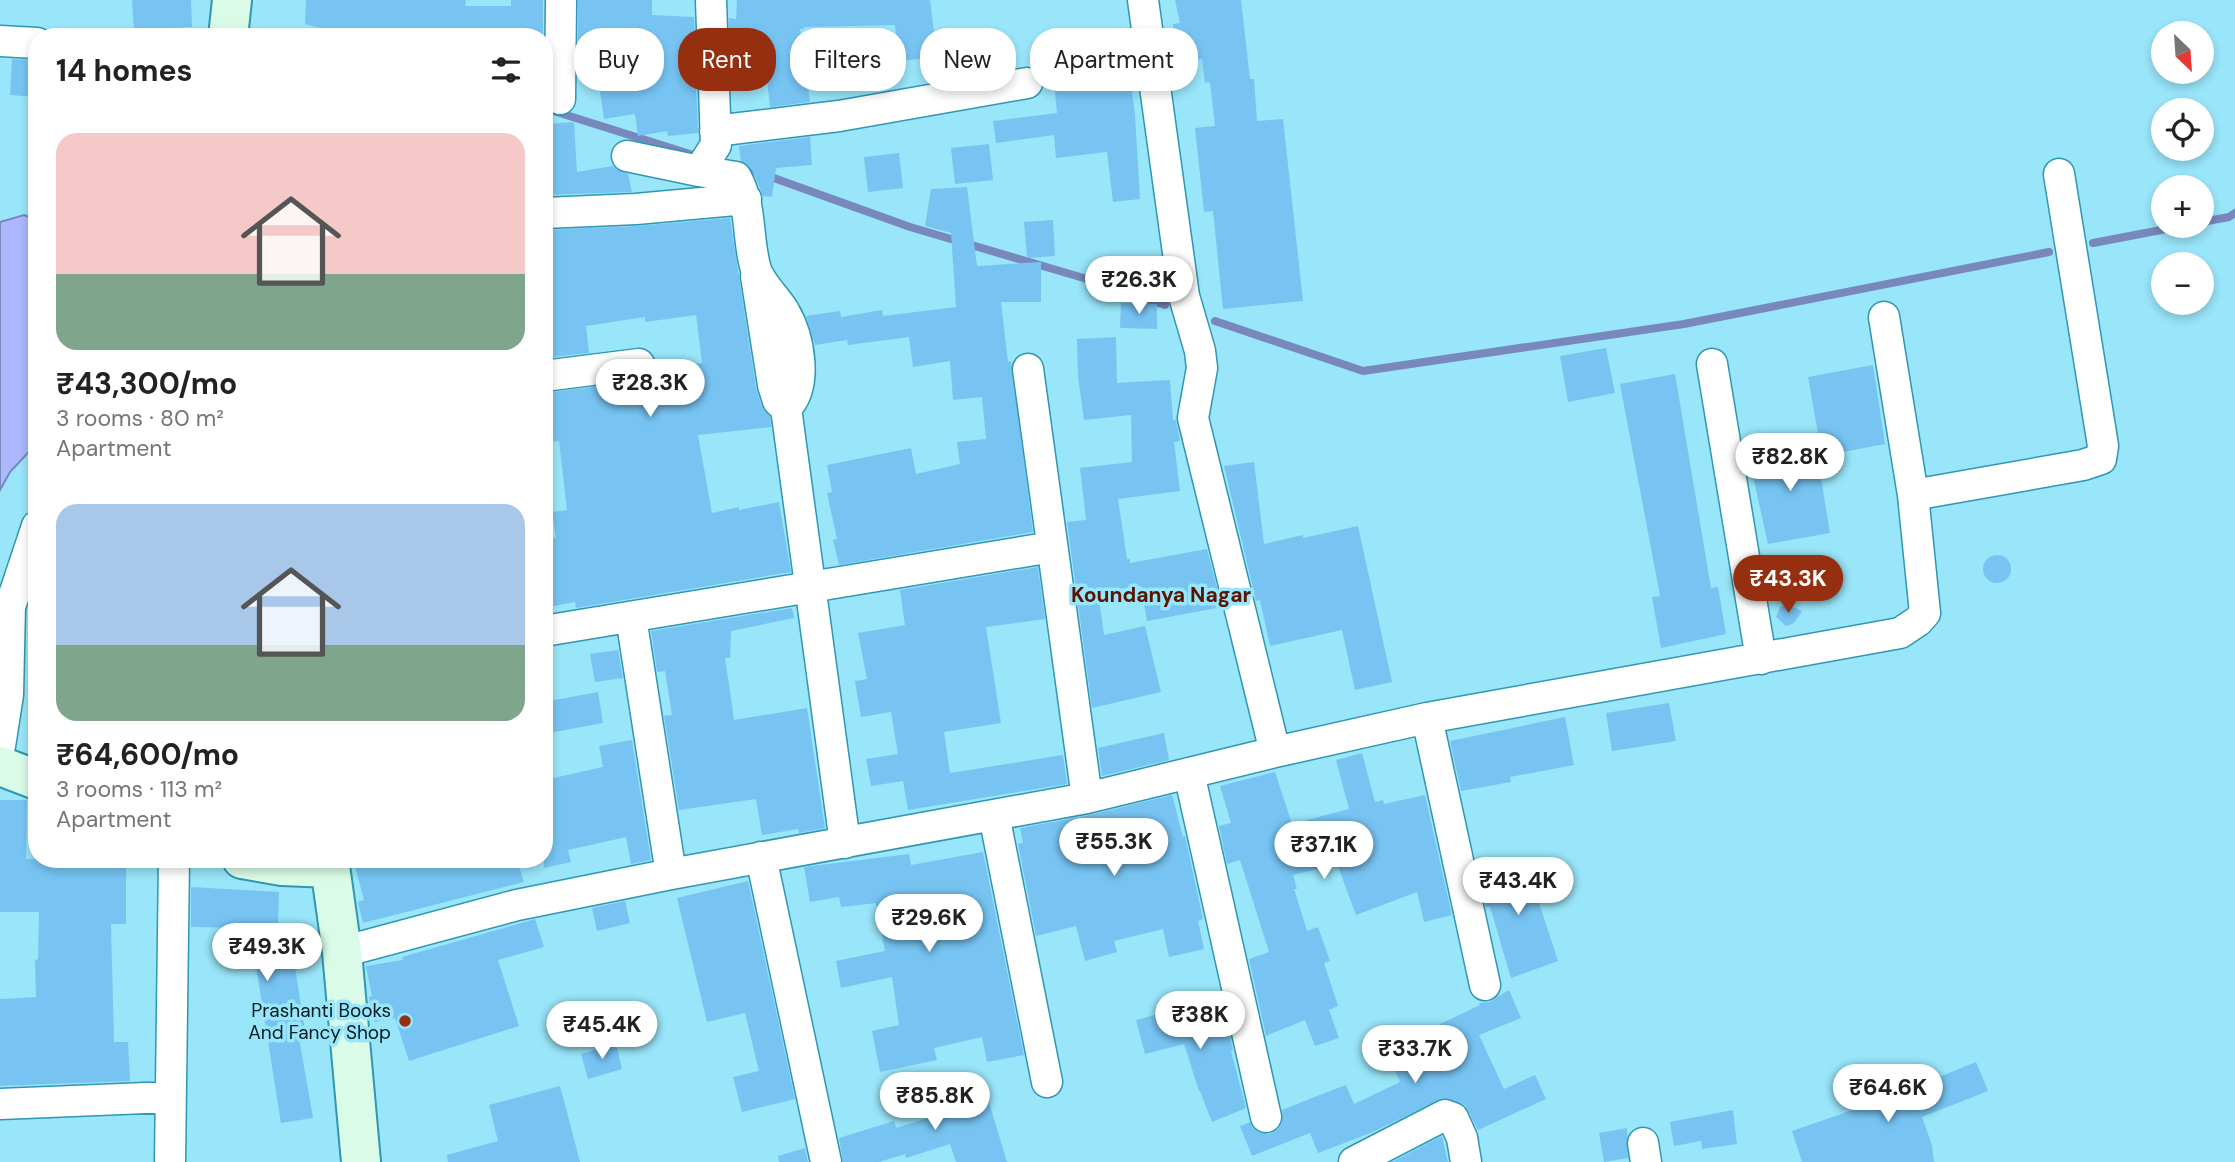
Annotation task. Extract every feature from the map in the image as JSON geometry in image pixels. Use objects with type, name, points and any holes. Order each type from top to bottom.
[{"type":"main road","points":[[229,28],[232,0]]},
{"type":"main road","points":[[0,766],[28,777]]},
{"type":"main road","points":[[331,868],[342,952],[361,1162]]},
{"type":"street","points":[[560,99],[561,0]]},
{"type":"street","points":[[699,171],[716,145],[711,0]]},
{"type":"street","points":[[1143,0],[1184,296],[1200,351],[1202,369],[1193,418],[1275,752]]},
{"type":"street","points":[[0,41],[28,43]]},
{"type":"street","points":[[715,131],[839,116],[1027,83]]},
{"type":"street","points":[[627,156],[736,177],[746,199],[755,269],[786,313],[796,337],[800,377],[796,394],[786,408],[845,843]]},
{"type":"street","points":[[1913,495],[2083,465],[2101,459],[2101,427],[2059,174]]},
{"type":"street","points":[[553,214],[746,199]]},
{"type":"street","points":[[342,952],[517,905],[761,857],[1087,798],[1427,718],[1899,633],[1925,613],[1925,600],[1913,495],[1884,317]]},
{"type":"street","points":[[553,375],[639,364]]},
{"type":"street","points":[[1712,364],[1761,659]]},
{"type":"street","points":[[1028,369],[1087,798]]},
{"type":"street","points":[[553,630],[1052,547]]},
{"type":"street","points":[[0,746],[8,695],[10,607],[28,553]]},
{"type":"street","points":[[631,617],[671,874]]},
{"type":"street","points":[[1427,718],[1485,985]]},
{"type":"street","points":[[1189,773],[1266,1117]]},
{"type":"street","points":[[994,815],[1046,1082]]},
{"type":"street","points":[[761,857],[826,1162]]},
{"type":"street","points":[[170,1162],[174,868]]},
{"type":"street","points":[[0,1104],[170,1097]]},
{"type":"street","points":[[1354,1162],[1445,1115],[1453,1118],[1458,1126],[1466,1162]]},
{"type":"water","points":[[24,215],[28,217],[28,453],[10,472],[0,490],[0,222]]},
{"type":"building","points":[[132,0],[191,0],[192,27],[134,28]]},
{"type":"building","points":[[306,0],[466,0],[465,6],[511,6],[511,0],[543,0],[543,28],[320,28],[305,24]]},
{"type":"building","points":[[578,0],[652,0],[652,15],[694,17],[694,28],[678,28],[678,91],[696,91],[698,133],[668,136],[667,131],[638,136],[635,114],[604,119],[600,91],[664,91],[664,28],[578,28]]},
{"type":"building","points":[[737,0],[930,0],[933,28],[920,28],[920,59],[906,60],[906,28],[895,28],[895,25],[790,28],[790,91],[808,91],[810,102],[770,107],[768,91],[776,91],[776,28],[729,28],[729,18],[736,19]]},
{"type":"building","points":[[1175,0],[1241,0],[1250,79],[1254,79],[1257,121],[1283,119],[1303,301],[1223,309],[1213,211],[1204,212],[1195,128],[1215,126],[1210,82],[1205,83],[1202,59],[1198,59],[1198,28],[1173,28],[1173,24],[1180,23]]},
{"type":"building","points":[[12,59],[28,60],[28,96],[10,95]]},
{"type":"building","points":[[1055,91],[1132,91],[1140,199],[1113,202],[1107,152],[1056,158],[1054,135],[996,143],[993,121],[1057,113]]},
{"type":"building","points":[[574,122],[577,172],[613,166],[628,174],[632,192],[553,195],[553,124]]},
{"type":"building","points":[[810,137],[812,165],[776,168],[772,197],[763,196],[752,170],[741,161],[739,146]]},
{"type":"building","points":[[989,144],[993,180],[955,184],[951,148]]},
{"type":"building","points":[[899,153],[903,188],[868,192],[864,157]]},
{"type":"building","points":[[967,187],[977,266],[1041,262],[1041,302],[1001,302],[1033,532],[839,565],[833,540],[837,539],[827,493],[832,492],[827,465],[911,448],[916,474],[960,464],[957,442],[986,439],[982,397],[953,400],[950,361],[913,367],[909,337],[848,345],[847,340],[815,345],[806,316],[840,311],[841,317],[882,310],[883,316],[956,307],[951,233],[925,226],[931,189]]},
{"type":"building","points":[[730,218],[756,388],[762,407],[770,417],[771,427],[698,435],[712,513],[779,502],[791,572],[576,608],[575,602],[553,606],[553,538],[556,538],[553,512],[567,510],[559,441],[553,442],[553,392],[641,381],[650,377],[655,369],[702,363],[696,315],[645,322],[645,317],[586,326],[589,353],[553,357],[553,230]]},
{"type":"building","points":[[1053,220],[1055,256],[1027,258],[1024,222]]},
{"type":"building","points":[[1121,303],[1157,304],[1157,329],[1120,328]]},
{"type":"building","points":[[1116,337],[1117,383],[1170,380],[1173,420],[1176,420],[1180,441],[1174,442],[1180,491],[1118,499],[1127,559],[1130,559],[1130,563],[1207,549],[1222,607],[1147,621],[1141,586],[1098,592],[1104,635],[1145,626],[1161,692],[1092,708],[1067,522],[1086,520],[1080,468],[1132,462],[1131,415],[1084,420],[1078,377],[1077,339]]},
{"type":"building","points":[[1606,348],[1615,393],[1568,402],[1560,356]]},
{"type":"building","points":[[1873,365],[1885,444],[1822,456],[1808,377]]},
{"type":"building","points":[[1675,374],[1711,588],[1718,587],[1726,634],[1661,648],[1652,597],[1660,596],[1620,384]]},
{"type":"building","points":[[1815,442],[1830,533],[1768,544],[1748,454]]},
{"type":"building","points":[[1254,462],[1264,544],[1358,526],[1392,682],[1355,690],[1342,630],[1270,646],[1260,600],[1256,601],[1224,466]]},
{"type":"building","points":[[1997,555],[2007,559],[2011,569],[2007,579],[1997,583],[1987,579],[1983,569],[1987,559]]},
{"type":"building","points":[[1038,567],[1045,619],[986,627],[1001,723],[944,732],[950,773],[1063,755],[1067,784],[908,810],[903,781],[871,786],[866,759],[898,754],[891,712],[861,717],[855,681],[867,679],[858,633],[905,625],[900,590]]},
{"type":"building","points":[[1787,604],[1802,611],[1794,623],[1786,626],[1776,617],[1780,607]]},
{"type":"building","points":[[792,608],[794,618],[731,631],[730,658],[725,658],[734,720],[807,708],[825,828],[762,835],[756,799],[679,810],[664,716],[672,715],[665,671],[657,672],[651,631]]},
{"type":"building","points":[[618,650],[623,678],[595,682],[590,654]]},
{"type":"building","points":[[598,692],[603,723],[553,732],[553,700]]},
{"type":"building","points":[[1669,703],[1676,741],[1612,751],[1606,713]]},
{"type":"building","points":[[1565,717],[1574,765],[1510,777],[1511,782],[1461,791],[1450,741]]},
{"type":"building","points":[[1164,733],[1169,760],[1102,776],[1098,748]]},
{"type":"building","points":[[632,740],[651,860],[631,864],[626,837],[568,850],[571,862],[553,866],[553,778],[603,767],[599,746]]},
{"type":"building","points":[[1362,753],[1375,802],[1383,800],[1384,804],[1425,795],[1452,915],[1424,922],[1417,892],[1356,915],[1337,864],[1293,875],[1297,889],[1294,889],[1307,931],[1318,927],[1330,961],[1324,963],[1338,1006],[1329,1010],[1339,1038],[1315,1046],[1305,1020],[1266,1036],[1249,959],[1269,952],[1240,860],[1227,864],[1219,826],[1231,823],[1220,786],[1275,772],[1292,824],[1349,809],[1336,760]]},
{"type":"building","points":[[1172,795],[1183,837],[1185,836],[1203,919],[1198,921],[1204,949],[1169,957],[1163,929],[1114,941],[1117,952],[1085,961],[1076,926],[1036,936],[1018,844],[1023,843],[1020,828],[1090,815]]},
{"type":"building","points":[[0,800],[27,800],[28,868],[126,868],[126,924],[111,924],[114,1042],[128,1042],[130,1081],[0,1086],[0,999],[36,997],[35,960],[38,959],[39,912],[0,912]]},
{"type":"building","points":[[983,852],[1024,1055],[987,1062],[982,1037],[934,1048],[937,1060],[880,1072],[872,1031],[899,1025],[892,977],[841,988],[836,961],[885,951],[876,903],[841,907],[839,897],[810,902],[804,867],[909,854],[911,865]]},
{"type":"building","points":[[1524,857],[1558,961],[1511,978],[1490,907],[1486,907],[1478,871]]},
{"type":"building","points":[[355,868],[520,868],[524,882],[363,923],[358,902],[364,900]]},
{"type":"building","points":[[748,881],[795,1099],[742,1112],[733,1077],[759,1071],[745,1013],[707,1022],[677,898]]},
{"type":"building","points":[[191,887],[279,892],[278,925],[288,923],[306,1037],[299,1038],[313,1118],[281,1123],[250,928],[191,927]]},
{"type":"building","points":[[625,901],[630,923],[597,931],[592,908]]},
{"type":"building","points":[[535,919],[544,947],[498,960],[519,1026],[409,1061],[395,1018],[374,1022],[366,966],[403,960],[402,957]]},
{"type":"building","points":[[1509,990],[1521,1018],[1479,1035],[1504,1089],[1535,1075],[1546,1099],[1478,1130],[1465,1105],[1443,1098],[1373,1132],[1318,1153],[1310,1133],[1252,1156],[1240,1126],[1250,1122],[1260,1133],[1270,1134],[1282,1123],[1282,1110],[1322,1094],[1346,1085],[1354,1104],[1400,1082],[1386,1050]]},
{"type":"building","points":[[1221,997],[1233,1050],[1231,1051],[1246,1108],[1212,1122],[1184,1044],[1145,1054],[1136,1020]]},
{"type":"building","points":[[616,1044],[622,1069],[588,1079],[581,1054]]},
{"type":"building","points":[[1976,1062],[1988,1091],[1922,1117],[1932,1145],[1934,1162],[1802,1162],[1792,1131],[1940,1080],[1939,1077]]},
{"type":"building","points":[[982,1079],[1007,1162],[956,1162],[950,1144],[906,1158],[905,1154],[879,1162],[843,1162],[839,1138],[894,1121],[896,1128],[941,1114],[935,1093]]},
{"type":"building","points":[[560,1086],[580,1162],[448,1162],[447,1155],[498,1141],[489,1105]]},
{"type":"building","points":[[1733,1110],[1737,1144],[1702,1149],[1701,1141],[1674,1146],[1670,1122]]},
{"type":"building","points":[[1627,1128],[1628,1158],[1604,1162],[1599,1133]]},
{"type":"building","points":[[1442,1136],[1448,1162],[1392,1162]]},
{"type":"building","points":[[805,1148],[808,1162],[779,1162],[778,1156]]},
{"type":"waterway","points":[[553,111],[690,154]]},
{"type":"waterway","points":[[738,165],[910,227],[1165,305]]},
{"type":"waterway","points":[[2214,220],[2235,213]]},
{"type":"waterway","points":[[2093,243],[2151,232]]},
{"type":"waterway","points":[[1215,321],[1363,371],[1684,324],[2049,252]]},
{"type":"place","name":"Prashanti Books And Fancy Shop","points":[[405,1021]]},
{"type":"district","name":"Koundanya Nagar","points":[[1161,595]]}]
